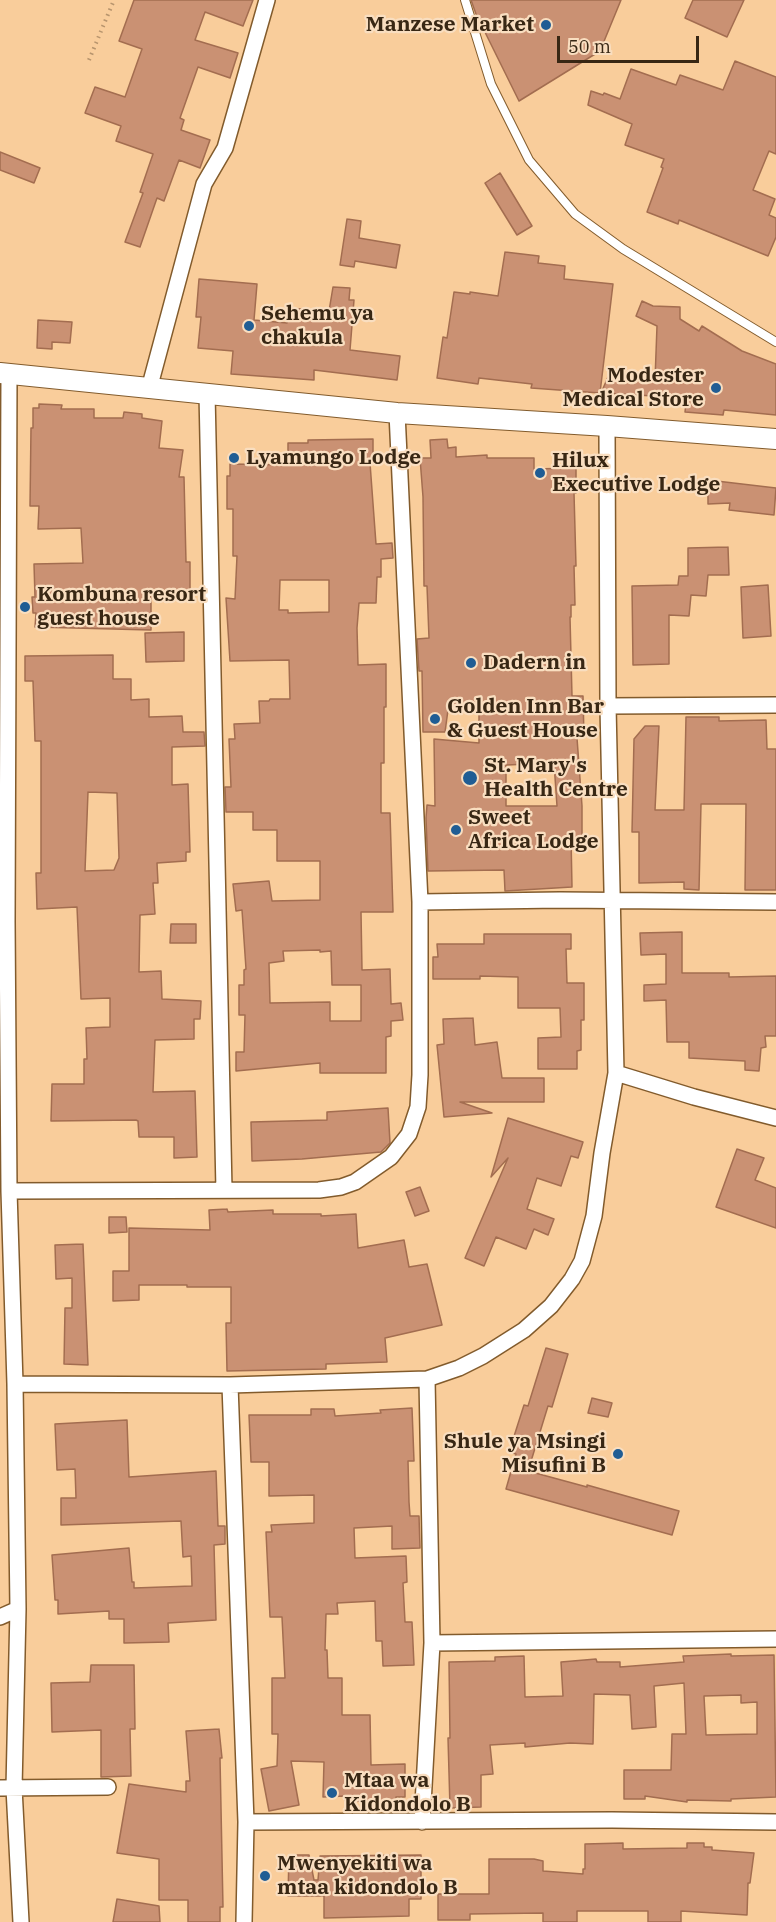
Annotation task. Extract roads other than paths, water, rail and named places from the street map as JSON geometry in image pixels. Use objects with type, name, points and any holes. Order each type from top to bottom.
[{"type":"street","points":[[149,389],[204,184],[225,148],[267,0]]},
{"type":"street","points":[[21,1922],[7,1788],[18,1609],[4,921],[4,374],[397,413],[607,426],[776,440]]},
{"type":"street","points":[[207,393],[224,1190]]},
{"type":"street","points":[[9,1191],[319,1190],[341,1187],[355,1182],[391,1157],[409,1134],[418,1107],[420,1075],[420,902],[397,413]]},
{"type":"street","points":[[15,1384],[230,1385],[427,1379],[459,1368],[483,1356],[524,1330],[551,1306],[572,1279],[582,1262],[594,1216],[616,1072],[608,706],[607,426]]},
{"type":"street","points":[[608,706],[776,705]]},
{"type":"street","points":[[420,902],[776,902]]},
{"type":"street","points":[[616,1072],[694,1097],[776,1118]]},
{"type":"street","points":[[422,1822],[432,1643],[427,1379]]},
{"type":"street","points":[[230,1385],[246,1822],[244,1922]]},
{"type":"street","points":[[0,1617],[18,1609]]},
{"type":"street","points":[[432,1643],[776,1639]]},
{"type":"street","points":[[7,1788],[108,1787]]},
{"type":"street","points":[[246,1822],[612,1820],[776,1822]]},
{"type":"lane","points":[[465,0],[490,84],[529,160],[575,214],[623,249],[776,342]]},
{"type":"place","name":"Manzese Market","points":[[546,25]]},
{"type":"place","name":"Sehemu ya chakula","points":[[249,326]]},
{"type":"place","name":"Modester Medical Store","points":[[716,388]]},
{"type":"place","name":"Lyamungo Lodge","points":[[234,458]]},
{"type":"place","name":"Hilux Executive Lodge","points":[[540,473]]},
{"type":"place","name":"Kombuna resort guest house","points":[[25,607]]},
{"type":"place","name":"Dadern in","points":[[471,663]]},
{"type":"place","name":"Golden Inn Bar & Guest House","points":[[435,719]]},
{"type":"place","name":"St. Mary's Health Centre","points":[[470,778]]},
{"type":"place","name":"Sweet Africa Lodge","points":[[456,830]]},
{"type":"place","name":"Shule ya Msingi Misufini B","points":[[618,1454]]},
{"type":"place","name":"Mtaa wa Kidondolo B","points":[[332,1793]]},
{"type":"place","name":"Mwenyekiti wa mtaa kidondolo B","points":[[265,1876]]}]
